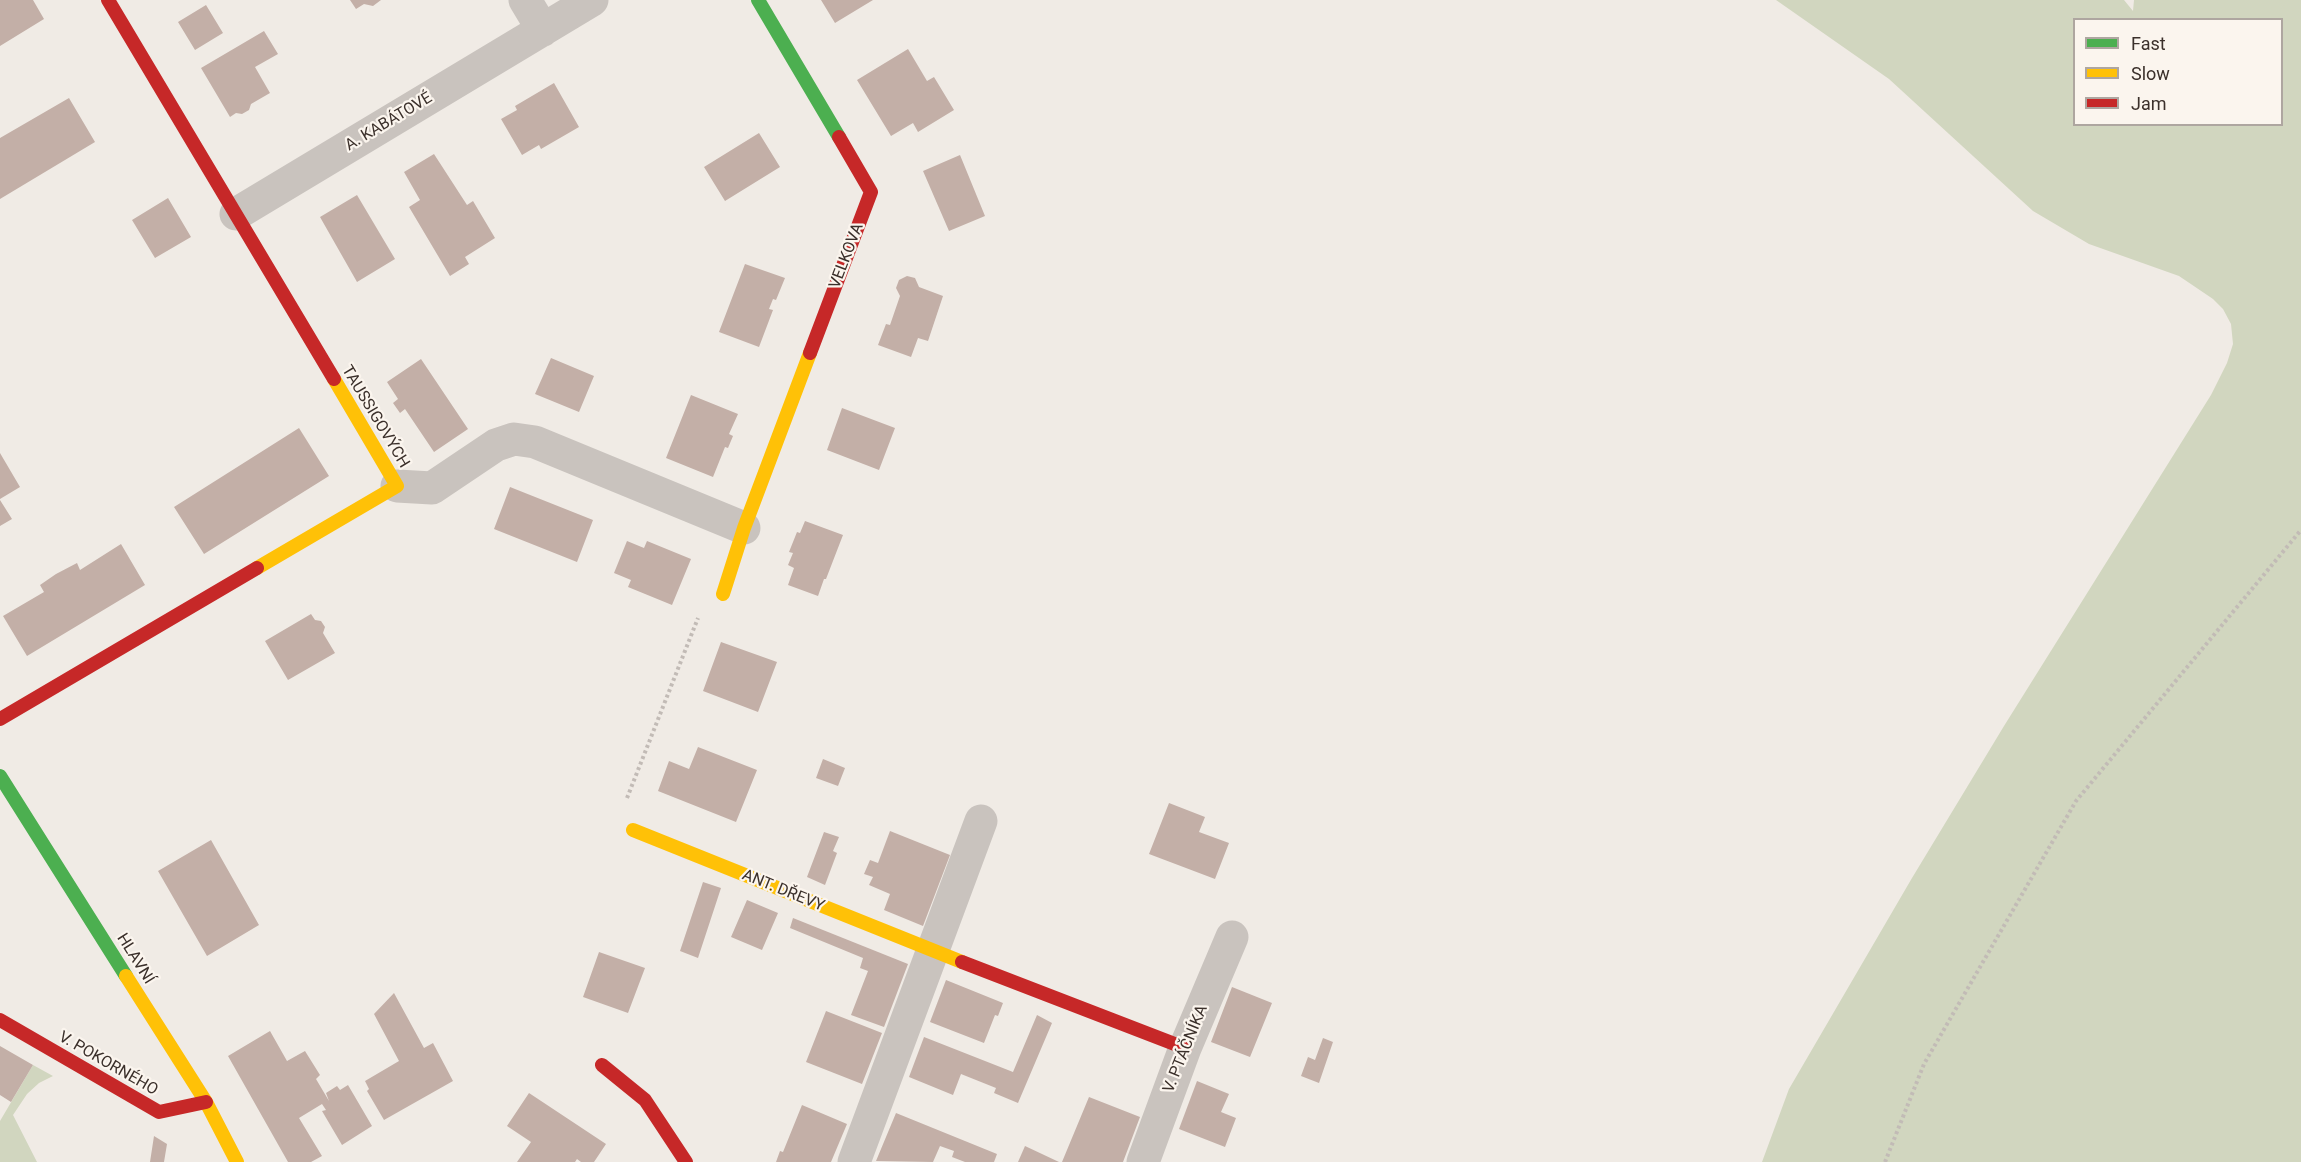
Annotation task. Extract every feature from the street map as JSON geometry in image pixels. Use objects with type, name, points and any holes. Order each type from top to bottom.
[{"type":"street","name":"TAUSSIGOVÝCH","points":[[0,719],[397,486],[108,0]]},
{"type":"street","points":[[525,0],[543,30]]},
{"type":"street","name":"A. KABÁTOVÉ","points":[[236,214],[592,0]]},
{"type":"street","name":"VELKOVA","points":[[723,594],[744,528],[871,192],[758,0]]},
{"type":"street","points":[[397,486],[432,488],[496,445],[514,439],[535,441],[744,528]]},
{"type":"street","name":"HLAVNÍ","points":[[0,776],[206,1102],[237,1162]]},
{"type":"street","points":[[854,1162],[981,821]]},
{"type":"street","name":"ANT. DŘEVY","points":[[633,830],[934,951],[1185,1048]]},
{"type":"street","name":"V. PTÁČNÍKA","points":[[1143,1162],[1185,1048],[1232,937]]},
{"type":"street","name":"V. POKORNÉHO","points":[[0,1020],[159,1112],[206,1102]]},
{"type":"street","points":[[602,1065],[645,1100],[686,1162]]},
{"type":"path","points":[[1885,1162],[1924,1064],[2076,801],[2301,530]]},
{"type":"green space","points":[[1776,0],[2124,0],[2133,11],[2134,0],[2301,0],[2301,1162],[1762,1162],[1789,1089],[2004,726],[2211,395],[2227,363],[2233,344],[2231,324],[2223,309],[2213,299],[2179,276],[2089,244],[2033,211],[1889,79]]},
{"type":"green space","points":[[33,1065],[53,1076],[39,1083],[27,1094],[13,1115],[37,1162],[0,1162],[0,1121]]},
{"type":"building","points":[[0,0],[33,0],[44,19],[0,46]]},
{"type":"building","points":[[350,0],[381,0],[373,6],[364,4],[356,9]]},
{"type":"building","points":[[821,0],[873,0],[835,23]]},
{"type":"building","points":[[206,5],[223,33],[195,50],[178,22]]},
{"type":"building","points":[[264,31],[278,54],[255,67],[270,93],[251,104],[249,110],[230,117],[201,68]]},
{"type":"building","points":[[908,49],[927,81],[934,77],[954,110],[918,132],[913,123],[891,136],[857,80]]},
{"type":"building","points":[[554,83],[579,127],[541,149],[539,145],[522,155],[501,119],[517,110],[515,106]]},
{"type":"building","points":[[69,98],[95,142],[0,199],[0,138]]},
{"type":"building","points":[[759,133],[780,167],[725,201],[704,167]]},
{"type":"building","points":[[434,154],[467,205],[473,201],[495,238],[465,257],[469,264],[450,276],[409,207],[420,200],[404,172]]},
{"type":"building","points":[[960,155],[985,216],[949,231],[923,171]]},
{"type":"building","points":[[357,195],[395,259],[357,282],[320,217]]},
{"type":"building","points":[[168,198],[191,237],[155,258],[132,220]]},
{"type":"building","points":[[745,264],[785,278],[776,300],[773,299],[769,309],[773,310],[759,347],[719,332]]},
{"type":"building","points":[[907,276],[915,278],[919,287],[943,296],[928,341],[918,338],[911,357],[878,345],[886,324],[890,325],[900,296],[896,288],[899,280]]},
{"type":"building","points":[[551,358],[594,376],[579,412],[535,394]]},
{"type":"building","points":[[421,359],[468,429],[434,452],[405,409],[400,413],[393,403],[398,399],[387,382]]},
{"type":"building","points":[[691,395],[738,414],[729,434],[733,436],[728,448],[725,447],[713,477],[666,458]]},
{"type":"building","points":[[842,408],[895,428],[879,470],[827,450]]},
{"type":"building","points":[[299,428],[329,476],[204,554],[174,507]]},
{"type":"building","points":[[0,453],[20,487],[0,499]]},
{"type":"building","points":[[510,487],[593,520],[577,562],[494,529]]},
{"type":"building","points":[[0,500],[12,519],[0,526]]},
{"type":"building","points":[[805,521],[843,535],[818,596],[788,585],[794,568],[788,565],[793,553],[789,552],[797,532],[800,533]]},
{"type":"building","points":[[627,541],[644,548],[647,541],[691,559],[672,605],[628,587],[631,580],[614,573]]},
{"type":"building","points":[[121,544],[145,585],[27,656],[3,616],[44,592],[40,585],[56,574],[77,563],[80,570]]},
{"type":"building","points":[[311,614],[325,627],[323,633],[335,653],[288,680],[265,641]]},
{"type":"building","points":[[721,642],[777,662],[758,712],[703,691]]},
{"type":"building","points":[[698,747],[757,770],[736,822],[658,791],[669,761],[689,769]]},
{"type":"building","points":[[823,759],[845,768],[838,786],[816,778]]},
{"type":"building","points":[[1169,803],[1205,817],[1199,832],[1229,843],[1215,879],[1149,854]]},
{"type":"building","points":[[890,831],[950,855],[923,926],[884,910],[890,894],[869,885],[873,877],[864,874],[870,860],[878,863]]},
{"type":"building","points":[[824,832],[839,837],[833,851],[837,853],[825,885],[807,877]]},
{"type":"building","points":[[211,840],[259,925],[207,956],[158,871]]},
{"type":"building","points":[[703,882],[721,888],[698,958],[680,951]]},
{"type":"building","points":[[747,900],[778,913],[762,950],[731,937]]},
{"type":"building","points":[[793,918],[908,964],[884,1027],[851,1015],[868,971],[860,968],[863,958],[790,928]]},
{"type":"building","points":[[599,952],[645,968],[628,1013],[583,997]]},
{"type":"building","points":[[946,980],[1003,1003],[998,1016],[995,1015],[984,1043],[930,1022]]},
{"type":"building","points":[[1232,987],[1272,1003],[1250,1057],[1211,1042]]},
{"type":"building","points":[[394,993],[424,1048],[433,1043],[453,1081],[384,1120],[367,1091],[369,1089],[365,1081],[399,1061],[374,1014]]},
{"type":"building","points":[[826,1011],[882,1033],[862,1084],[806,1062]]},
{"type":"building","points":[[1037,1015],[1052,1023],[1018,1103],[994,1093],[996,1088],[961,1074],[953,1095],[909,1077],[924,1037],[1013,1072]]},
{"type":"building","points":[[270,1031],[287,1061],[305,1051],[320,1075],[316,1079],[329,1101],[326,1093],[337,1086],[340,1090],[348,1085],[372,1126],[342,1145],[322,1111],[326,1110],[322,1104],[299,1118],[322,1156],[311,1162],[288,1162],[228,1056]]},
{"type":"building","points":[[1323,1038],[1333,1042],[1319,1083],[1301,1076],[1308,1057],[1315,1060]]},
{"type":"building","points":[[0,1046],[33,1065],[11,1102],[0,1095]]},
{"type":"building","points":[[1197,1081],[1229,1094],[1221,1112],[1236,1118],[1225,1147],[1179,1129]]},
{"type":"building","points":[[529,1093],[606,1144],[594,1162],[581,1162],[577,1159],[575,1162],[517,1162],[531,1142],[507,1126]]},
{"type":"building","points":[[1089,1097],[1140,1117],[1123,1162],[1062,1162]]},
{"type":"building","points":[[802,1105],[847,1124],[831,1162],[776,1162],[780,1151],[783,1152]]},
{"type":"building","points":[[896,1113],[997,1154],[994,1162],[965,1162],[952,1157],[954,1151],[940,1146],[933,1162],[876,1161]]},
{"type":"building","points":[[154,1136],[167,1144],[164,1162],[150,1162]]},
{"type":"building","points":[[1025,1146],[1059,1162],[1018,1162]]},
{"type":"traffic: fast","points":[[758,0],[839,137]]},
{"type":"traffic: fast","points":[[0,776],[126,976]]},
{"type":"traffic: slow","points":[[723,594],[744,528],[810,353]]},
{"type":"traffic: slow","points":[[257,568],[397,486],[334,379]]},
{"type":"traffic: slow","points":[[633,830],[962,962]]},
{"type":"traffic: slow","points":[[126,976],[206,1102],[237,1162]]},
{"type":"traffic: jam","points":[[108,0],[334,379]]},
{"type":"traffic: jam","points":[[810,353],[871,192],[839,137]]},
{"type":"traffic: jam","points":[[0,719],[257,568]]},
{"type":"traffic: jam","points":[[962,962],[1185,1048]]},
{"type":"traffic: jam","points":[[0,1020],[159,1112],[206,1102]]},
{"type":"traffic: jam","points":[[602,1065],[645,1100],[686,1162]]}]
